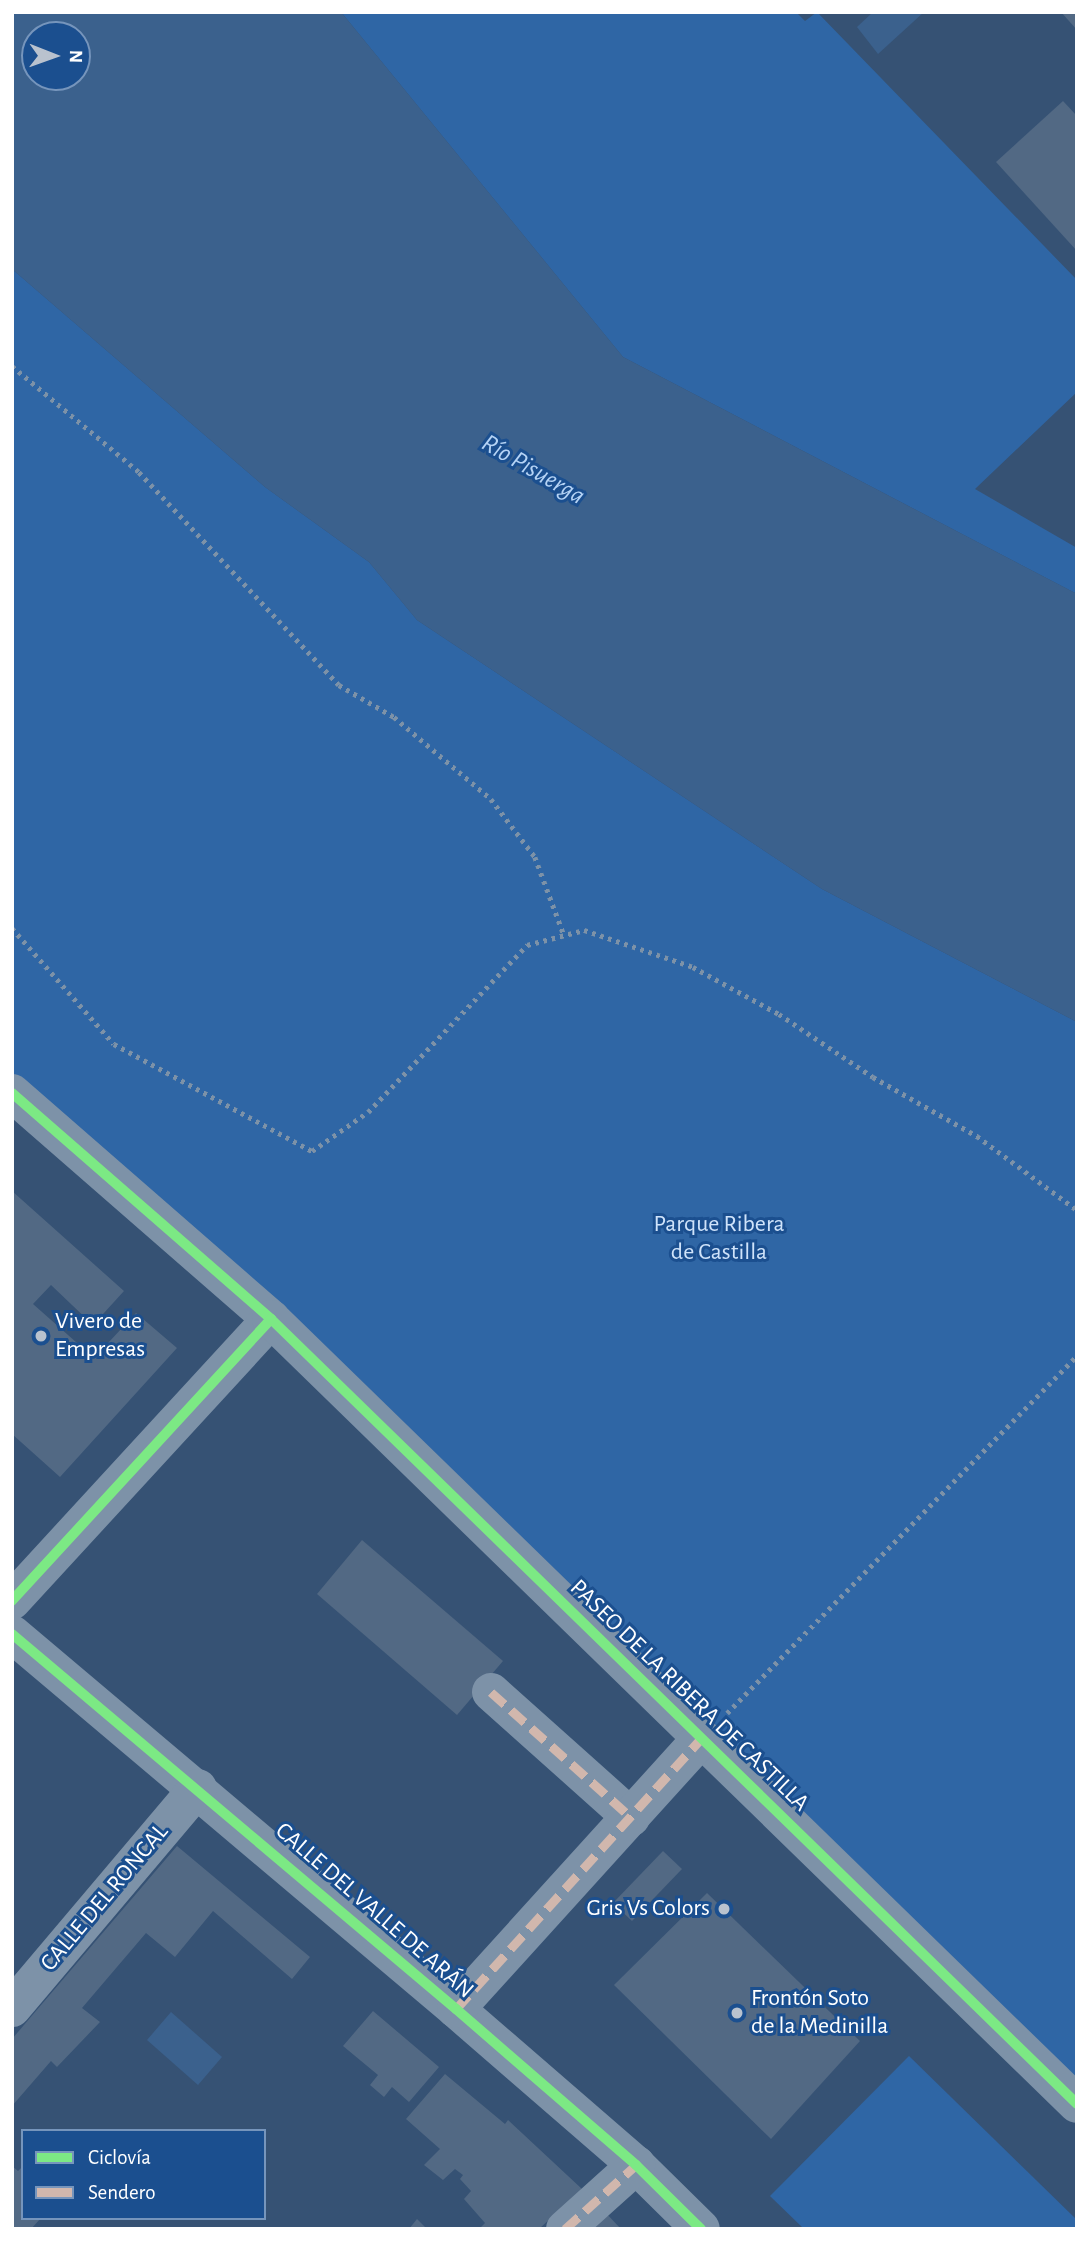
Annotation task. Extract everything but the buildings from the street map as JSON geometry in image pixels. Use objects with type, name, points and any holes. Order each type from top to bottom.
[{"type":"street","name":"PASEO DE LA RIBERA DE CASTILLA","points":[[12,1093],[271,1319],[1077,2104]]},
{"type":"street","points":[[12,1601],[271,1319]]},
{"type":"street","name":"CALLE DEL VALLE DE ARÁN","points":[[12,1634],[198,1788],[456,2009],[636,2165],[701,2229]]},
{"type":"street","points":[[491,1692],[631,1817]]},
{"type":"street","name":"PASEO DE LA RIBERA DE CASTILLA","points":[[456,2009],[702,1738]]},
{"type":"street","name":"CALLE DEL RONCAL","points":[[12,2008],[198,1788]]},
{"type":"street","points":[[565,2229],[636,2165]]},
{"type":"path","points":[[12,366],[139,472],[339,685],[394,717],[491,799],[536,857],[564,935]]},
{"type":"path","points":[[12,928],[114,1044],[312,1151],[368,1112],[527,945],[584,930],[693,967],[779,1014],[873,1077],[977,1136],[1077,1210]]},
{"type":"path","points":[[702,1738],[1077,1356]]},
{"type":"green space","points":[[341,12],[796,12],[805,21],[817,12],[1077,280],[1077,392],[975,489],[1077,548],[1077,594],[623,357]]},
{"type":"green space","name":"Parque Ribera de Castilla","points":[[12,269],[265,487],[369,562],[417,620],[822,889],[1077,1022],[1077,2087],[12,1077]]},
{"type":"green space","points":[[909,2056],[1077,2220],[1077,2229],[804,2229],[770,2196]]},
{"type":"water","name":"Río Pisuerga","points":[[12,12],[341,12],[623,357],[1077,594],[1077,1022],[822,889],[417,620],[369,562],[265,487],[12,269]]},
{"type":"water","points":[[873,12],[924,12],[878,54],[857,27]]},
{"type":"water","points":[[171,2012],[222,2057],[198,2085],[147,2040]]},
{"type":"marked path","points":[[491,1692],[631,1817]]},
{"type":"marked path","points":[[456,2009],[702,1738]]},
{"type":"marked path","points":[[565,2229],[636,2165]]},
{"type":"cycle path","points":[[12,1093],[271,1319],[12,1601]]},
{"type":"cycle path","points":[[271,1319],[1077,2104]]},
{"type":"cycle path","points":[[12,1634],[456,2009],[636,2165],[701,2229]]},
{"type":"place","name":"Vivero de Empresas","points":[[41,1336]]},
{"type":"place","name":"Gris Vs Colors","points":[[724,1909]]},
{"type":"place","name":"Frontón Soto de la Medinilla","points":[[737,2013]]}]
